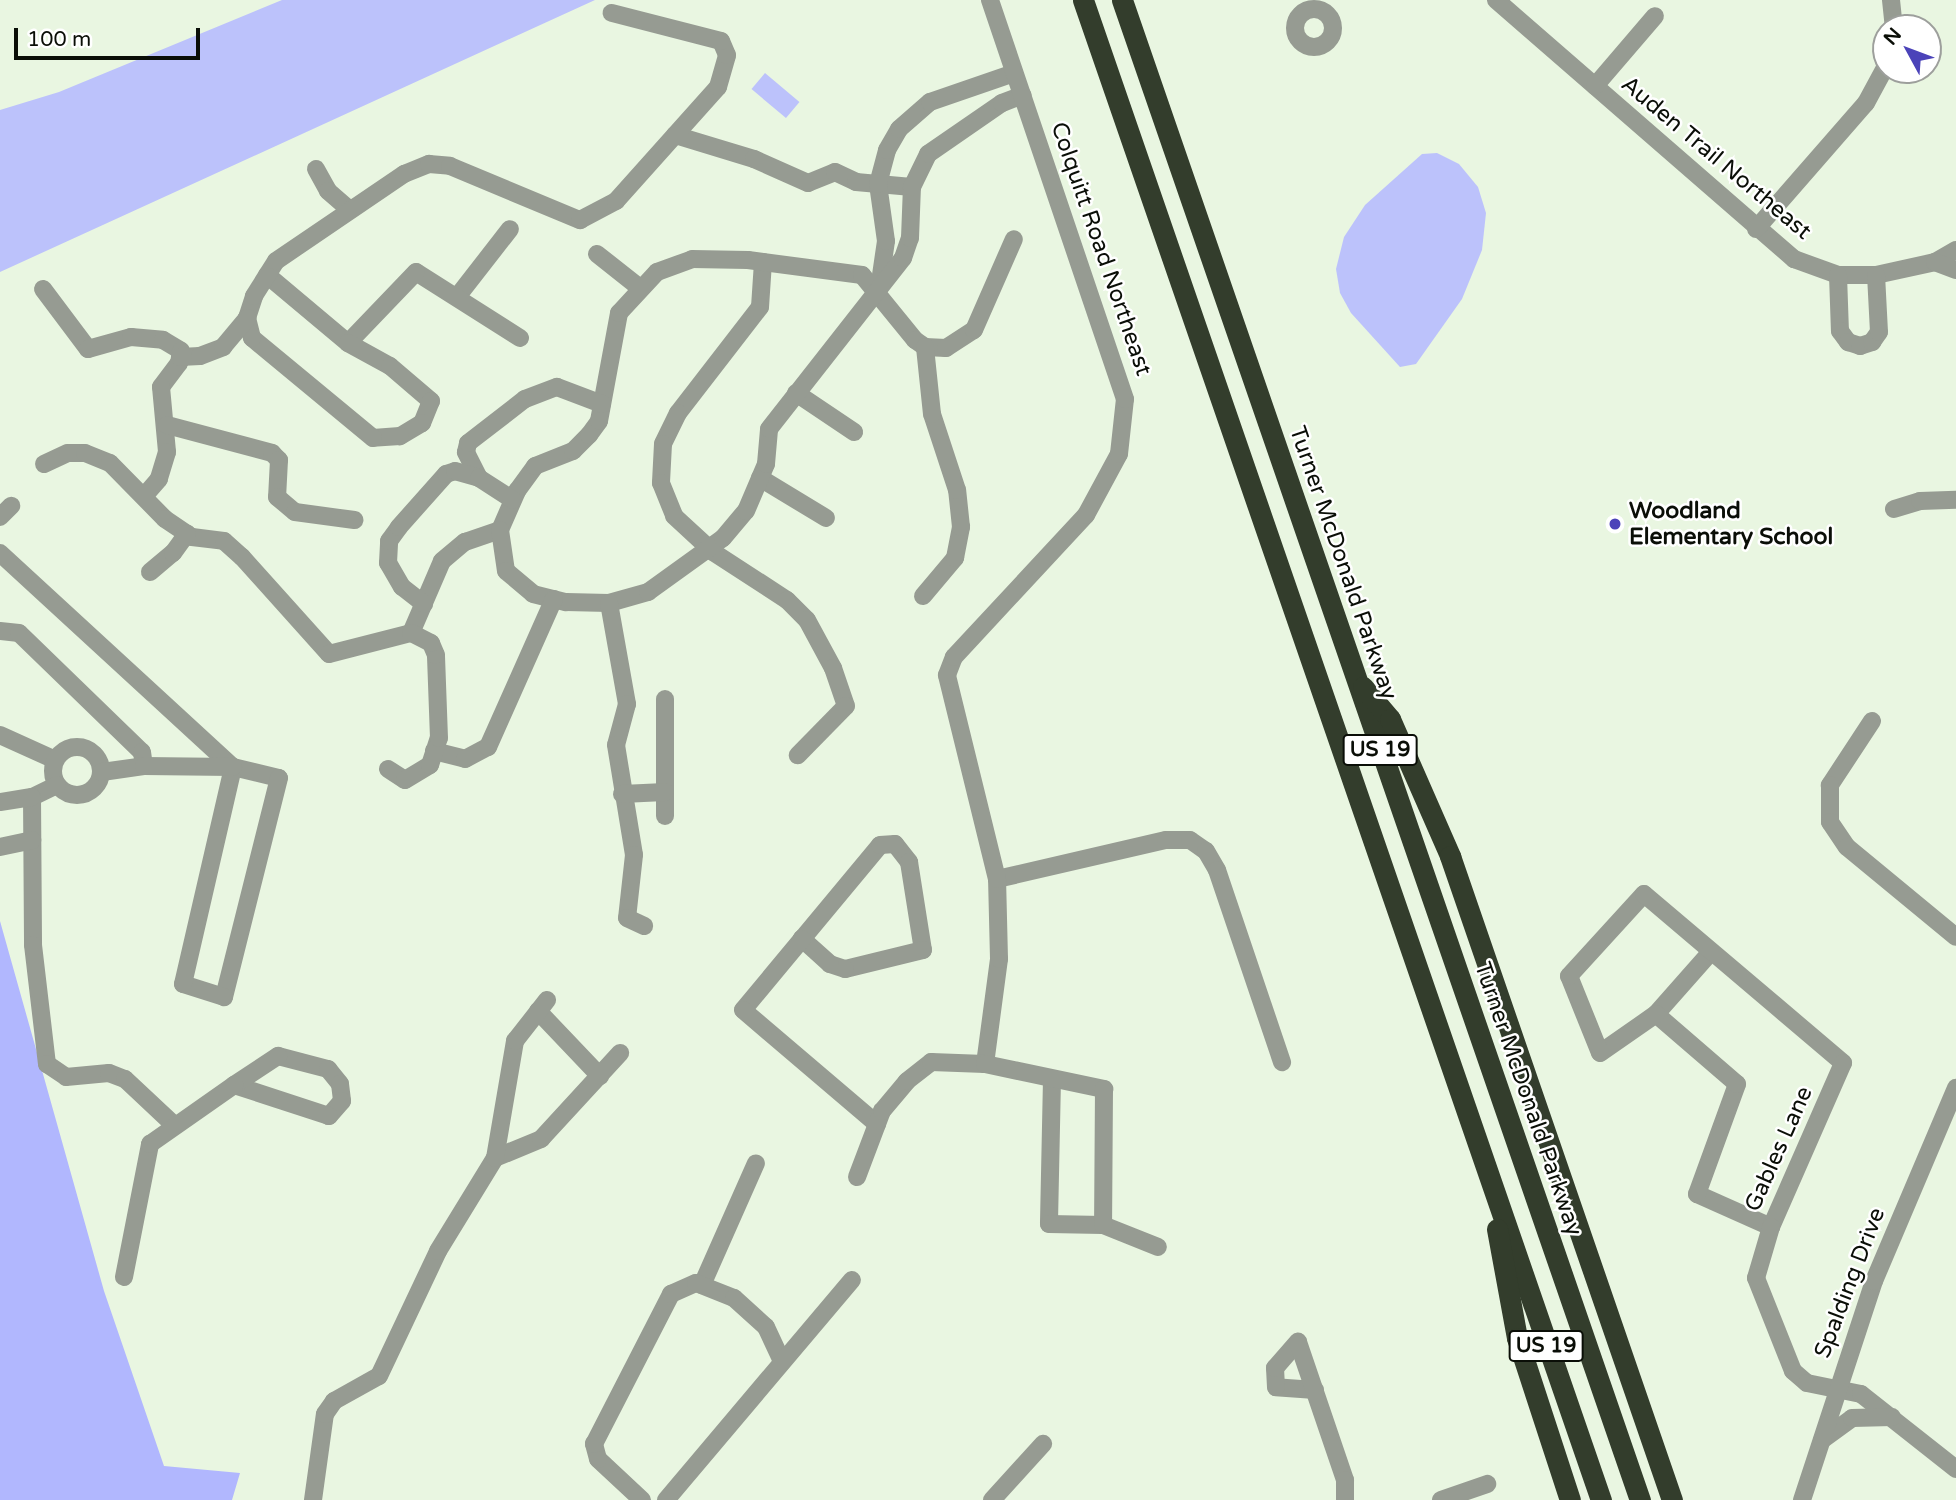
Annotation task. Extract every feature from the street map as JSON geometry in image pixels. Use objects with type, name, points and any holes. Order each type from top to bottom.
[{"type":"highway","name":"US 19","points":[[1083,0],[1601,1500]]},
{"type":"highway","name":"Turner McDonald Parkway","points":[[1122,0],[1640,1500]]},
{"type":"highway","points":[[1354,676],[1390,719],[1450,856],[1672,1500]]},
{"type":"highway","points":[[1493,1192],[1514,1327],[1570,1500]]},
{"type":"street","name":"Colquitt Road Northeast","points":[[985,1064],[999,959],[997,879],[947,675],[954,657],[1086,515],[1110,474],[1125,427],[1120,373],[990,0]]},
{"type":"street","name":"Auden Trail Northeast","points":[[1496,0],[1756,229],[1794,259],[1838,275],[1876,275],[1935,262],[1956,250]]},
{"type":"street","points":[[180,357],[200,356],[223,347],[247,318],[276,261],[404,174],[429,164],[450,166],[580,220],[616,201],[724,78],[723,43],[612,13]]},
{"type":"street","points":[[1595,86],[1654,16]]},
{"type":"street","points":[[878,286],[886,241],[878,184],[887,150],[913,114],[945,95],[1014,73]]},
{"type":"street","points":[[1756,229],[1866,103],[1876,84]]},
{"type":"street","points":[[923,596],[956,558],[961,527],[957,490],[932,414],[925,347],[905,330],[878,286],[862,275],[763,262],[692,259],[657,272],[619,313],[599,421],[573,451],[535,466],[513,500],[500,530],[506,571],[533,594],[554,599],[609,603],[648,592],[708,548],[746,511],[766,464],[769,429],[878,286],[891,275],[906,248],[912,187],[920,166],[938,144],[1002,103],[1024,95]]},
{"type":"street","points":[[676,135],[754,159],[808,184],[835,172],[856,182],[912,187]]},
{"type":"street","points":[[316,170],[328,191],[350,210]]},
{"type":"street","points":[[457,297],[510,229]]},
{"type":"street","points":[[925,347],[956,345],[974,330],[1014,239]]},
{"type":"street","points":[[597,254],[640,288]]},
{"type":"street","points":[[763,262],[760,307],[678,413],[663,444],[661,483],[674,516],[708,548],[787,600],[807,620],[834,668],[846,706],[798,755]]},
{"type":"street","points":[[1935,262],[1956,270]]},
{"type":"street","points":[[348,343],[416,272],[520,338]]},
{"type":"street","points":[[247,318],[252,338],[373,438],[400,436],[422,423],[431,401],[390,366],[348,343],[267,275]]},
{"type":"street","points":[[1838,275],[1840,331],[1848,342],[1860,346],[1872,342],[1879,331],[1876,275]]},
{"type":"street","points":[[43,289],[88,349],[131,337],[163,340],[181,351],[180,357],[160,387],[167,425],[167,452],[159,479],[144,496]]},
{"type":"street","points":[[479,478],[466,452],[468,443],[525,399],[557,387],[602,404]]},
{"type":"street","points":[[796,393],[854,432]]},
{"type":"street","points":[[167,425],[272,453],[279,460],[277,497],[295,512],[354,520]]},
{"type":"street","points":[[44,464],[68,453],[85,453],[110,463],[164,519],[187,534],[225,541],[329,654],[411,633],[432,643],[436,655],[439,738],[430,765],[405,780],[388,769]]},
{"type":"street","points":[[424,604],[396,580],[386,552],[388,541],[446,474],[455,471],[479,478],[513,500]]},
{"type":"street","points":[[760,478],[826,518]]},
{"type":"street","points":[[1894,509],[1920,501],[1956,500]]},
{"type":"street","points":[[411,633],[442,561],[465,542],[500,530]]},
{"type":"street","points":[[150,572],[173,553],[187,534]]},
{"type":"street","points":[[0,553],[233,767]]},
{"type":"street","points":[[434,751],[465,759],[488,747],[554,599]]},
{"type":"street","points":[[609,603],[627,704],[617,745],[622,794],[634,855],[627,918],[644,926]]},
{"type":"street","points":[[0,631],[19,634],[142,751],[144,766]]},
{"type":"street","points":[[665,699],[665,816]]},
{"type":"street","points":[[1872,721],[1830,785],[1830,822],[1847,848],[1956,937]]},
{"type":"street","points":[[0,735],[55,760]]},
{"type":"street","points":[[73,747],[87,748],[99,758],[102,772],[97,785],[87,794],[74,795],[57,785],[53,773],[55,760],[73,747]]},
{"type":"street","points":[[102,772],[144,766],[233,767],[279,778],[224,997],[183,985],[233,767]]},
{"type":"street","points":[[0,802],[32,797],[57,785]]},
{"type":"street","points":[[622,794],[665,792]]},
{"type":"street","points":[[32,797],[33,945],[47,1064],[66,1077],[108,1073],[125,1079],[173,1124]]},
{"type":"street","points":[[0,847],[32,840]]},
{"type":"street","points":[[997,879],[1166,840],[1190,840],[1206,851],[1217,870],[1282,1062]]},
{"type":"street","points":[[802,939],[830,964],[845,969],[923,950],[909,862],[895,844],[880,845],[743,1010],[877,1124]]},
{"type":"street","name":"Gables Lane","points":[[1710,953],[1656,1014],[1600,1053],[1569,976],[1644,894],[1710,953],[1843,1063],[1764,1223],[1756,1278],[1797,1376],[1812,1385],[1837,1388]]},
{"type":"street","points":[[313,1500],[329,1406],[379,1376],[438,1251],[495,1158],[515,1041],[543,1005],[600,1076]]},
{"type":"street","name":"Gables Lane","points":[[1656,1014],[1737,1084],[1697,1194],[1764,1223]]},
{"type":"street","points":[[495,1158],[541,1139],[620,1053]]},
{"type":"street","points":[[124,1277],[150,1144],[173,1124],[233,1085],[278,1056],[328,1069],[340,1084],[342,1101],[329,1116],[233,1085]]},
{"type":"street","points":[[857,1177],[882,1111],[907,1081],[931,1062],[985,1064],[1104,1089],[1103,1225]]},
{"type":"street","points":[[1052,1079],[1049,1224],[1103,1225],[1158,1247]]},
{"type":"street","name":"Spalding Drive","points":[[1802,1500],[1874,1281],[1956,1088]]},
{"type":"street","points":[[702,1285],[756,1163]]},
{"type":"street","points":[[666,1500],[852,1280]]},
{"type":"street","points":[[642,1500],[598,1459],[594,1444],[671,1294],[689,1284],[702,1285],[752,1310],[782,1362]]},
{"type":"street","points":[[1837,1388],[1855,1391],[1956,1469]]},
{"type":"street","points":[[1315,1390],[1345,1480],[1346,1500]]},
{"type":"street","points":[[1820,1443],[1852,1418],[1892,1417]]},
{"type":"street","points":[[992,1500],[1043,1444]]},
{"type":"street","points":[[1447,1499],[1487,1484]]},
{"type":"shaded area","points":[[282,0],[595,0],[0,272],[0,110],[59,92]]},
{"type":"shaded area","points":[[765,73],[799,102],[786,118],[752,89]]},
{"type":"shaded area","points":[[1437,153],[1459,164],[1478,187],[1486,213],[1482,250],[1462,299],[1416,364],[1400,367],[1351,313],[1340,293],[1336,269],[1344,237],[1365,205],[1422,154]]},
{"type":"shaded area","points":[[0,921],[104,1291],[164,1466],[240,1473],[232,1500],[0,1500]]},
{"type":"place","name":"Woodland Elementary School","points":[[1615,524]]}]
